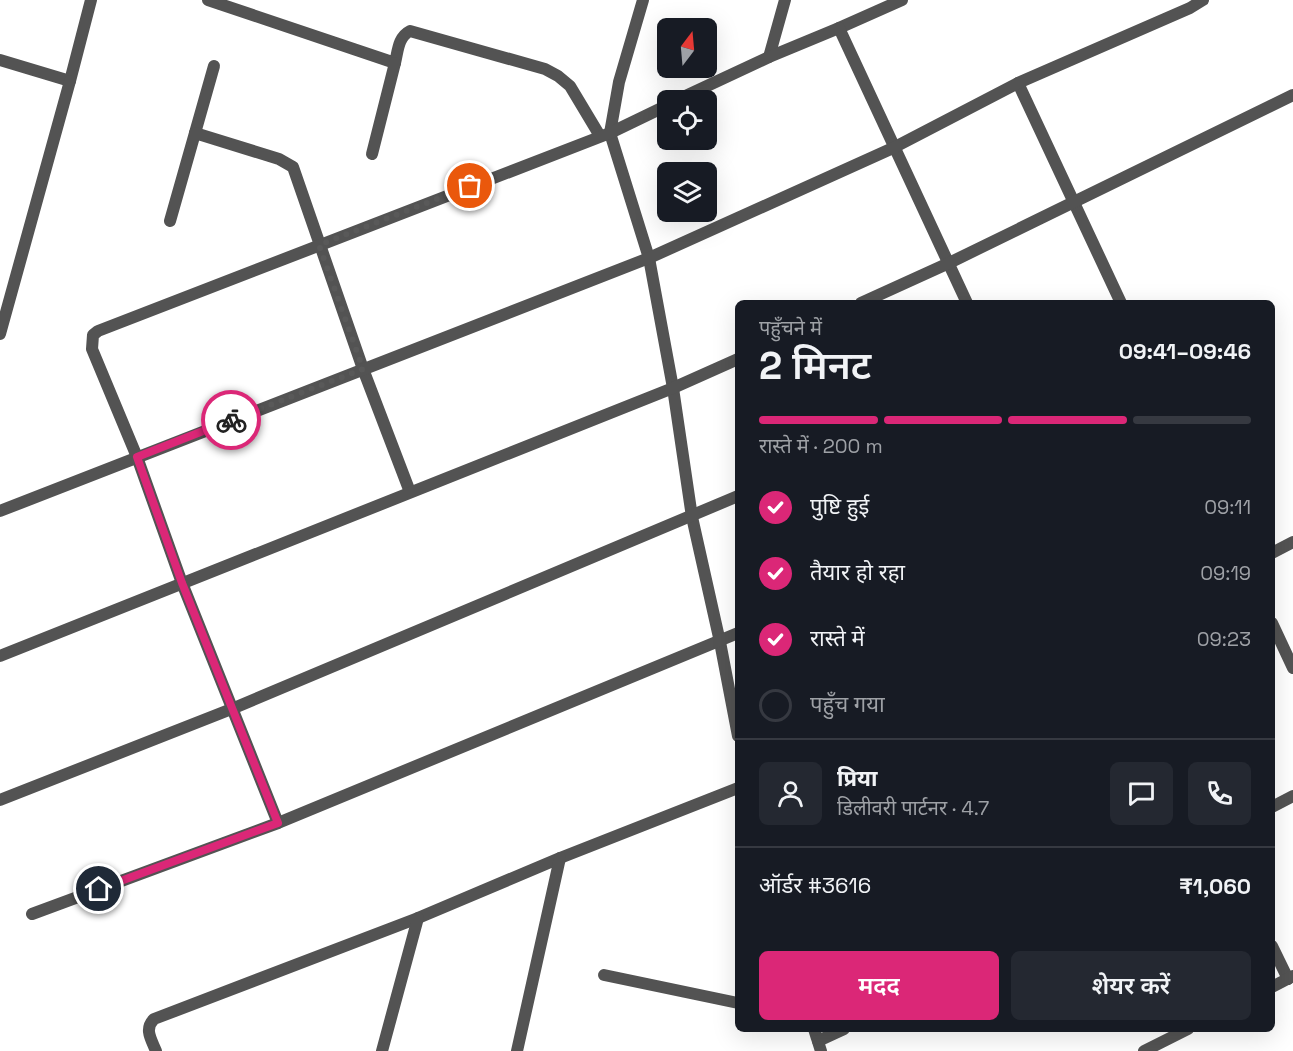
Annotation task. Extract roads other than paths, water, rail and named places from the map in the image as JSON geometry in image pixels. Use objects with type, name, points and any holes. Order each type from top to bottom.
[{"type":"street","points":[[0,334],[91,0]]},
{"type":"street","points":[[208,0],[395,63]]},
{"type":"street","points":[[605,134],[643,0]]},
{"type":"street","points":[[769,57],[785,0]]},
{"type":"street","points":[[698,90],[902,0]]},
{"type":"street","points":[[0,510],[649,258],[893,148],[1018,83],[1190,8],[1203,0]]},
{"type":"street","points":[[839,28],[966,300]]},
{"type":"street","points":[[372,154],[400,40],[410,31],[545,69],[570,86],[605,134],[649,258],[673,388],[692,517],[735,720]]},
{"type":"street","points":[[0,60],[70,81]]},
{"type":"street","points":[[170,221],[214,66]]},
{"type":"street","points":[[1018,83],[1120,300]]},
{"type":"street","points":[[868,300],[949,263],[1293,95]]},
{"type":"street","points":[[278,823],[234,708],[182,583],[137,457],[92,348],[93,335],[98,331],[605,134],[657,110]]},
{"type":"street","points":[[195,133],[279,159],[292,167],[363,369],[410,492]]},
{"type":"street","points":[[0,656],[673,388],[735,360]]},
{"type":"street","points":[[0,800],[234,708],[735,497]]},
{"type":"street","points":[[1275,551],[1293,542]]},
{"type":"street","points":[[1275,629],[1293,668]]},
{"type":"street","points":[[32,914],[278,823],[735,634]]},
{"type":"street","points":[[156,1051],[148,1029],[149,1023],[154,1019],[418,918],[560,858],[735,789]]},
{"type":"street","points":[[1275,805],[1293,796]]},
{"type":"street","points":[[517,1051],[560,858]]},
{"type":"street","points":[[381,1051],[418,918]]},
{"type":"street","points":[[1275,951],[1290,978],[1275,986]]},
{"type":"street","points":[[604,975],[735,1002]]},
{"type":"street","points":[[820,1046],[840,1032]]},
{"type":"street","points":[[1144,1051],[1182,1032]]}]
